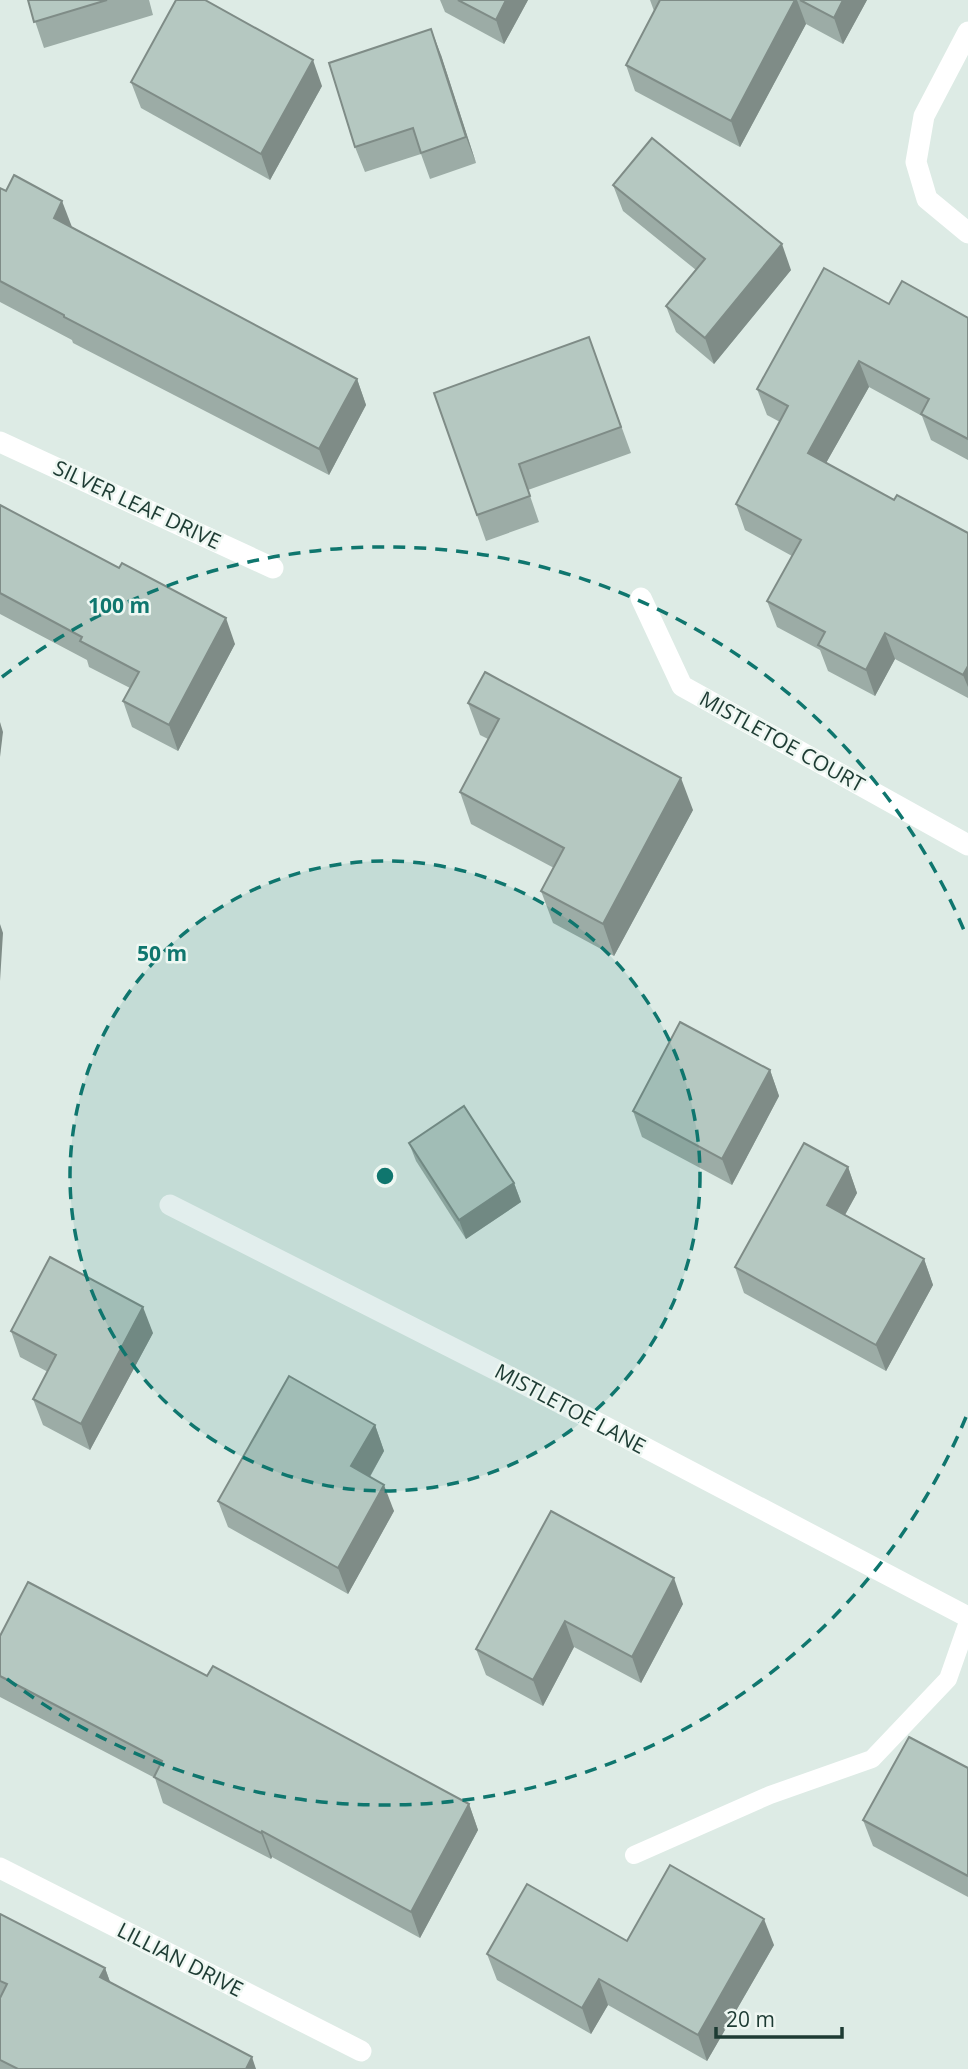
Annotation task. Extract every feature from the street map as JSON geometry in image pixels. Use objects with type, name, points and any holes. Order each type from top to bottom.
[{"type":"street","points":[[968,32],[924,116],[916,162],[927,199],[968,233]]},
{"type":"street","name":"SILVER LEAF DRIVE","points":[[0,442],[273,568]]},
{"type":"street","name":"MISTLETOE COURT","points":[[640,598],[682,686],[968,845]]},
{"type":"street","name":"MISTLETOE LANE","points":[[170,1205],[520,1382],[968,1620]]},
{"type":"street","name":"LILLIAN DRIVE","points":[[0,1868],[361,2051]]},
{"type":"lane","points":[[634,1855],[770,1795],[872,1759],[948,1679],[968,1620]]},
{"type":"building","points":[[28,0],[107,0],[34,22]]},
{"type":"building","points":[[176,0],[205,0],[313,60],[261,154],[131,82]]},
{"type":"building","points":[[458,0],[506,0],[496,20]]},
{"type":"building","points":[[660,0],[795,0],[731,121],[626,65]]},
{"type":"building","points":[[800,0],[843,0],[834,18]]},
{"type":"building","points":[[431,29],[466,137],[421,153],[413,128],[355,147],[329,63]]},
{"type":"building","points":[[652,138],[782,244],[705,338],[666,306],[705,259],[613,185]]},
{"type":"building","points":[[14,175],[62,201],[54,218],[357,379],[319,449],[0,281],[0,188],[6,191]]},
{"type":"building","points":[[824,268],[889,304],[902,281],[968,318],[968,439],[921,414],[929,399],[859,361],[808,453],[894,500],[897,495],[968,533],[968,666],[963,675],[885,633],[866,670],[818,645],[825,632],[767,601],[801,540],[736,504],[788,406],[757,389]]},
{"type":"building","points":[[589,337],[621,427],[519,464],[530,496],[477,515],[434,393]]},
{"type":"building","points":[[0,505],[119,568],[122,563],[226,618],[169,725],[123,701],[139,672],[80,641],[82,637],[0,593]]},
{"type":"building","points":[[485,672],[681,778],[603,924],[541,891],[564,848],[460,792],[499,719],[468,703]]},
{"type":"building","points":[[680,1022],[770,1070],[722,1159],[633,1111]]},
{"type":"building","points":[[464,1106],[514,1183],[459,1220],[409,1143]]},
{"type":"building","points":[[804,1143],[848,1167],[827,1205],[924,1259],[876,1345],[735,1267]]},
{"type":"building","points":[[50,1257],[143,1307],[81,1424],[33,1399],[56,1355],[11,1331]]},
{"type":"building","points":[[289,1376],[375,1425],[351,1466],[384,1485],[338,1568],[218,1501]]},
{"type":"building","points":[[551,1511],[674,1578],[632,1657],[565,1621],[533,1680],[476,1649]]},
{"type":"building","points":[[28,1582],[207,1676],[213,1666],[469,1804],[411,1912],[262,1831],[261,1833],[154,1777],[162,1761],[0,1676],[0,1636]]},
{"type":"building","points":[[909,1737],[968,1768],[968,1876],[863,1820]]},
{"type":"building","points":[[670,1865],[764,1919],[698,2035],[599,1979],[582,2008],[487,1954],[527,1884],[627,1941]]},
{"type":"building","points":[[0,1914],[105,1968],[100,1977],[252,2057],[246,2069],[18,2069],[0,2060],[0,1998],[7,1984],[0,1981]]}]
